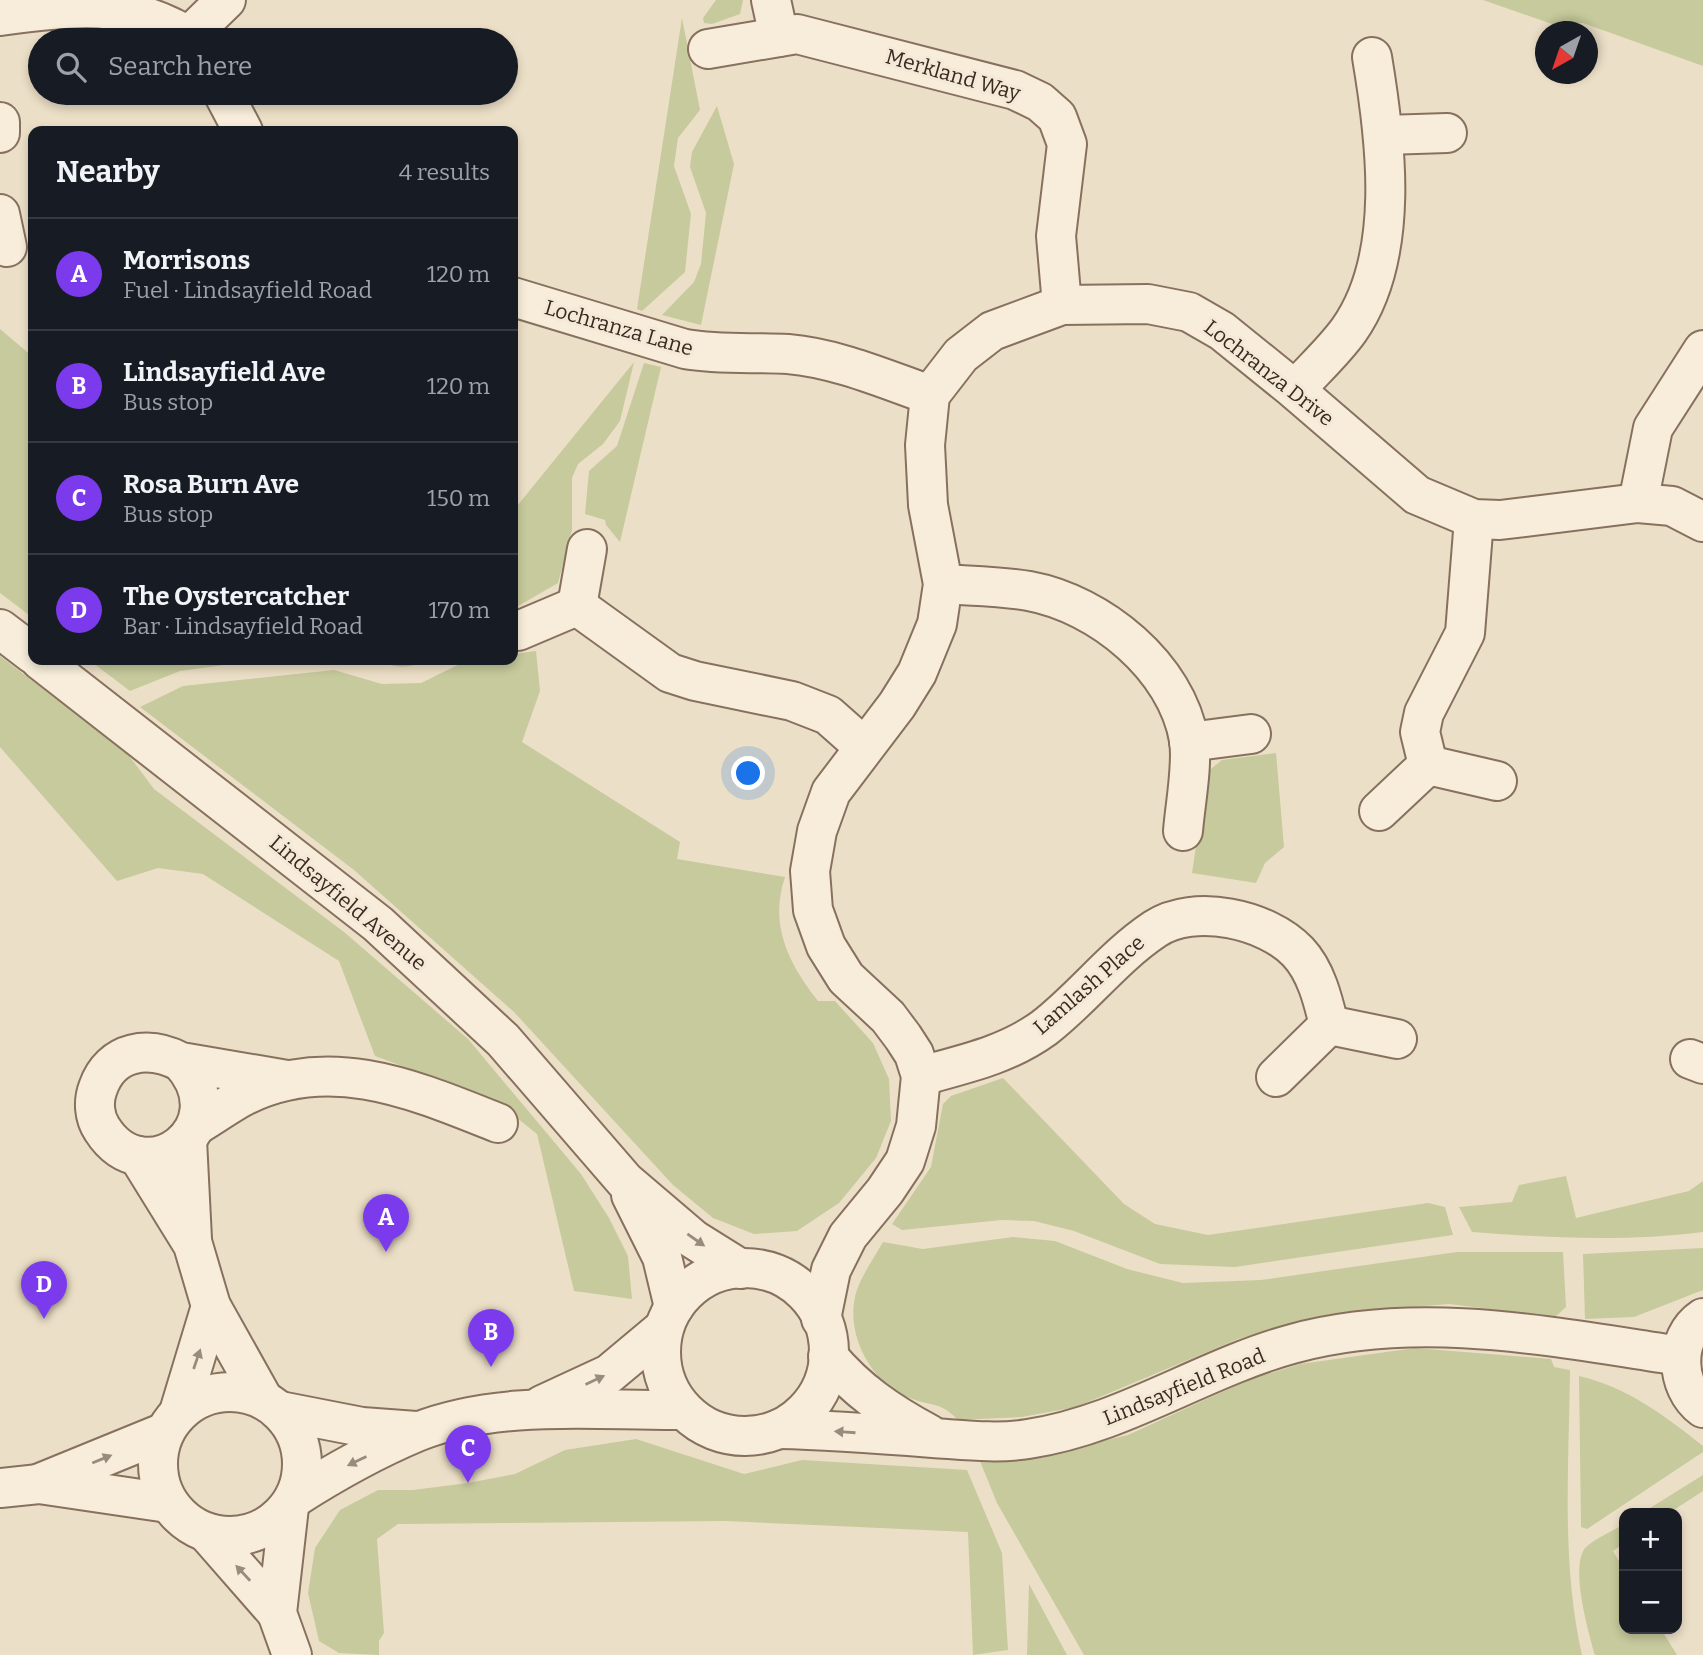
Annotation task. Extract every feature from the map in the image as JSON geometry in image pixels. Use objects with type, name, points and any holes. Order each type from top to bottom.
[{"type":"street","points":[[199,28],[226,0]]},
{"type":"street","points":[[771,0],[779,37]]},
{"type":"street","points":[[0,16],[88,5],[121,7],[152,16],[173,28]]},
{"type":"street","name":"Merkland Way","points":[[708,49],[797,34],[1015,90],[1040,102],[1057,117],[1068,144],[1056,236],[1062,305]]},
{"type":"street","points":[[1295,390],[1349,330],[1374,276],[1382,231],[1385,135],[1373,57]]},
{"type":"street","points":[[229,105],[240,126]]},
{"type":"street","points":[[0,122],[0,133]]},
{"type":"street","points":[[1385,135],[1447,133]]},
{"type":"street","name":"Lochranza Lane","points":[[518,299],[685,349],[711,354],[790,354],[868,373],[930,395]]},
{"type":"street","name":"Lochranza Drive","points":[[930,395],[961,355],[992,331],[1062,305],[1149,304],[1189,312],[1222,331],[1417,495],[1474,519],[1500,520],[1638,503],[1672,506],[1703,522]]},
{"type":"street","points":[[1638,503],[1653,428],[1703,350]]},
{"type":"street","points":[[821,1319],[831,1270],[848,1236],[886,1191],[905,1161],[915,1126],[921,1076],[914,1054],[888,1017],[846,978],[826,946],[813,910],[810,871],[817,831],[831,792],[863,746],[897,705],[917,673],[937,624],[943,584],[927,493],[925,445],[930,395]]},
{"type":"street","points":[[1427,765],[1420,732],[1424,713],[1465,632],[1474,519]]},
{"type":"street","points":[[577,606],[587,549]]},
{"type":"street","points":[[943,584],[1030,591],[1070,604],[1136,646],[1162,674],[1177,702],[1189,741],[1183,831]]},
{"type":"street","points":[[577,606],[670,673],[695,681],[792,701],[828,715],[863,746]]},
{"type":"street","points":[[518,631],[577,606]]},
{"type":"street","points":[[0,629],[28,650]]},
{"type":"street","name":"Lindsayfield Avenue","points":[[46,665],[378,924],[503,1040],[625,1181],[693,1239],[754,1271]]},
{"type":"street","points":[[1189,741],[1251,734]]},
{"type":"street","points":[[1427,765],[1497,781]]},
{"type":"street","points":[[1379,811],[1427,765]]},
{"type":"street","name":"Lamlash Place","points":[[921,1076],[1004,1052],[1044,1027],[1112,963],[1157,927],[1181,920],[1216,916],[1260,926],[1278,936],[1299,953],[1318,985],[1329,1025]]},
{"type":"street","points":[[1276,1077],[1329,1025],[1397,1039]]},
{"type":"street","points":[[287,1080],[243,1097],[164,1154],[138,1156],[121,1150],[108,1139],[99,1124],[95,1107],[100,1082],[116,1062],[131,1053],[148,1051],[166,1054],[181,1062],[287,1080],[343,1075],[384,1081],[498,1123]]},
{"type":"street","points":[[181,1062],[200,1091],[201,1109],[192,1133],[193,1245]]},
{"type":"street","points":[[138,1156],[193,1245],[211,1306],[272,1405],[293,1428],[300,1447],[303,1468],[291,1503],[277,1613]]},
{"type":"street","name":"Lindsayfield Avenue","points":[[625,1181],[662,1257],[669,1317]]},
{"type":"street","points":[[754,1271],[848,1236]]},
{"type":"street","points":[[534,1409],[609,1374],[669,1317],[697,1282],[723,1271],[754,1271],[779,1275],[802,1291],[821,1319],[828,1340],[828,1368],[818,1395],[802,1415],[779,1429],[754,1436],[728,1435],[704,1426],[683,1410],[667,1385],[660,1357],[669,1317]]},
{"type":"street","points":[[211,1306],[172,1422],[158,1455],[159,1480],[168,1503],[185,1521],[206,1534],[277,1613],[291,1655]]},
{"type":"street","points":[[1703,1318],[1686,1338],[1681,1356],[1681,1373],[1687,1390],[1703,1408]]},
{"type":"street","name":"Lindsayfield Road","points":[[779,1429],[961,1441],[1026,1439],[1091,1425],[1227,1365],[1293,1344],[1373,1329],[1451,1327],[1490,1330],[1681,1356]]},
{"type":"street","name":"Lindsayfield Road","points":[[828,1356],[847,1379],[891,1414],[937,1438]]},
{"type":"street","points":[[38,1484],[172,1422],[199,1398],[223,1392],[244,1392],[272,1405],[362,1427],[418,1432]]},
{"type":"street","points":[[206,1534],[231,1537],[255,1533],[274,1522],[291,1503],[339,1470],[418,1432],[460,1420],[534,1409],[683,1410]]},
{"type":"street","points":[[0,1488],[38,1484],[168,1503]]},
{"type":"green space","points":[[716,0],[743,0],[740,14],[712,24],[704,23],[703,18]]},
{"type":"green space","points":[[1483,0],[1703,0],[1703,66],[1598,28],[1598,21],[1544,21]]},
{"type":"green space","points":[[682,18],[700,110],[678,138],[674,166],[691,214],[685,272],[642,311],[637,309]]},
{"type":"green space","points":[[717,106],[734,164],[701,325],[662,315],[694,282],[701,264],[706,213],[690,167],[692,152]]},
{"type":"green space","points":[[0,329],[28,353],[28,614],[0,593]]},
{"type":"green space","points":[[634,362],[620,421],[603,444],[578,464],[572,478],[572,530],[558,583],[518,606],[518,505]]},
{"type":"green space","points":[[644,363],[661,367],[620,542],[605,520],[585,514],[589,471],[617,446]]},
{"type":"green space","points":[[536,651],[540,691],[522,742],[680,842],[677,859],[785,877],[779,911],[780,927],[790,957],[818,1001],[835,1001],[873,1043],[889,1079],[891,1121],[876,1158],[839,1203],[797,1231],[754,1234],[713,1218],[673,1185],[514,1012],[354,870],[140,707],[183,686],[334,670],[382,684],[421,683],[458,665],[518,665],[518,653]]},
{"type":"green space","points":[[0,656],[127,753],[154,789],[344,932],[468,1039],[581,1174],[609,1218],[628,1256],[632,1299],[574,1291],[537,1134],[496,1101],[375,1056],[339,961],[203,874],[158,868],[117,881],[0,747]]},
{"type":"green space","points":[[96,665],[225,665],[180,671],[130,691]]},
{"type":"green space","points":[[1276,753],[1284,847],[1265,863],[1256,883],[1192,873],[1207,772],[1222,760]]},
{"type":"green space","points":[[1003,1078],[1124,1204],[1155,1224],[1208,1235],[1428,1203],[1445,1207],[1453,1235],[1235,1267],[1160,1264],[1074,1231],[1034,1221],[1002,1220],[902,1230],[892,1224],[931,1167],[943,1104],[951,1096]]},
{"type":"green space","points":[[1566,1176],[1576,1218],[1689,1191],[1703,1181],[1703,1232],[1588,1238],[1472,1232],[1459,1207],[1512,1202],[1519,1185]]},
{"type":"green space","points":[[1013,1237],[1055,1241],[1127,1269],[1183,1283],[1261,1280],[1457,1252],[1563,1252],[1566,1307],[1555,1317],[1449,1304],[1330,1314],[1238,1339],[1076,1407],[1022,1417],[958,1420],[946,1410],[910,1398],[883,1381],[863,1354],[854,1322],[854,1306],[859,1284],[883,1242],[923,1249]]},
{"type":"green space","points":[[1703,1248],[1703,1290],[1634,1317],[1585,1319],[1583,1254]]},
{"type":"green space","points":[[1415,1348],[1551,1359],[1554,1367],[1570,1370],[1569,1549],[1575,1620],[1582,1655],[1084,1655],[997,1503],[980,1461],[1046,1454],[1128,1435],[1248,1380],[1300,1364]]},
{"type":"green space","points":[[1579,1376],[1629,1395],[1703,1446],[1703,1452],[1587,1529],[1581,1527]]},
{"type":"green space","points":[[636,1439],[744,1474],[802,1460],[967,1470],[1002,1553],[1008,1650],[973,1655],[968,1532],[726,1521],[398,1524],[377,1539],[384,1633],[379,1641],[379,1655],[339,1653],[319,1641],[308,1593],[315,1548],[340,1510],[378,1490],[413,1490],[515,1474],[565,1450]]},
{"type":"green space","points":[[1703,1475],[1703,1491],[1677,1508],[1650,1508]]},
{"type":"green space","points":[[1619,1527],[1619,1547],[1613,1551],[1619,1561],[1619,1634],[1664,1634],[1677,1655],[1595,1655],[1582,1600],[1579,1569],[1581,1556],[1590,1544]]},
{"type":"green space","points":[[1029,1584],[1067,1655],[1027,1655]]},
{"type":"place","name":"Morrisons","points":[[386,1252]]},
{"type":"place","name":"The Oystercatcher","points":[[44,1319]]},
{"type":"place","name":"Lindsayfield Ave","points":[[491,1367]]},
{"type":"place","name":"Rosa Burn Ave","points":[[468,1483]]}]
